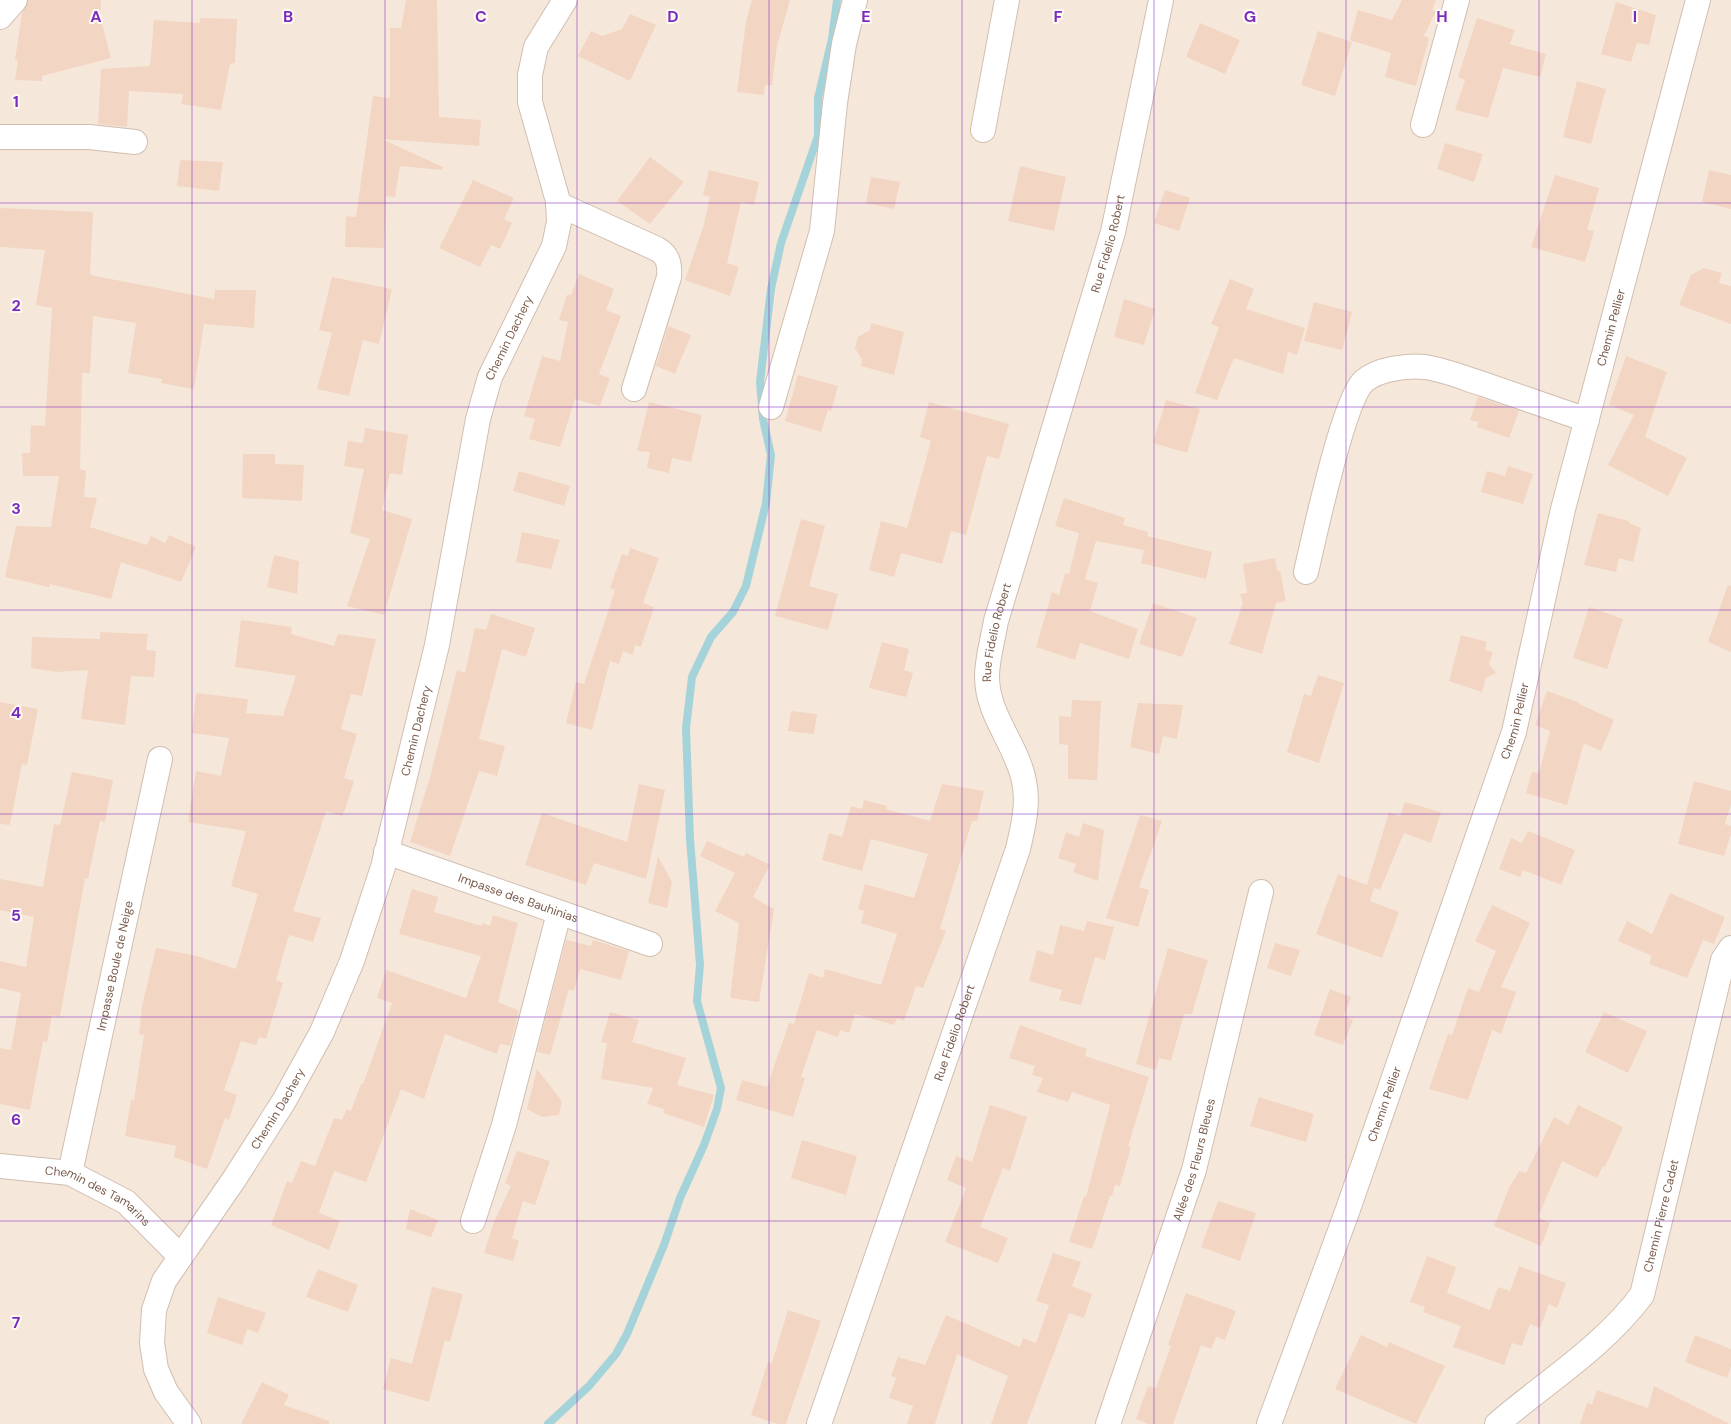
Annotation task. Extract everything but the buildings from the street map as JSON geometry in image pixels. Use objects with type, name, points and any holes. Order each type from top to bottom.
[{"type":"street","points":[[0,17],[15,0]]},
{"type":"street","name":"Chemin Dachery","points":[[189,1424],[166,1392],[156,1369],[152,1343],[154,1310],[162,1288],[180,1256],[235,1178],[284,1102],[322,1032],[352,960],[386,852],[437,644],[478,419],[490,377],[554,246],[560,222],[553,179],[530,102],[530,75],[536,47],[565,0]]},
{"type":"street","points":[[771,407],[822,231],[835,103],[844,44],[855,0]]},
{"type":"street","points":[[983,130],[1007,0]]},
{"type":"street","name":"Rue Fidelio Robert","points":[[819,1424],[1018,849],[1024,825],[1026,802],[1024,780],[992,702],[987,678],[990,650],[996,621],[1114,232],[1160,0]]},
{"type":"street","points":[[1423,125],[1457,0]]},
{"type":"street","name":"Chemin Pellier","points":[[1269,1424],[1347,1212],[1514,732],[1563,509],[1698,0]]},
{"type":"street","points":[[0,137],[89,137],[135,142]]},
{"type":"street","points":[[558,204],[657,249],[664,253],[668,260],[669,277],[634,389]]},
{"type":"street","points":[[1306,572],[1328,482],[1346,420],[1356,391],[1364,381],[1402,367],[1425,367],[1466,378],[1587,420]]},
{"type":"street","name":"Impasse Boule de Neige","points":[[70,1173],[160,759]]},
{"type":"street","name":"Impasse des Bauhinias","points":[[386,852],[650,944]]},
{"type":"street","name":"Allée des Fleurs Bleues","points":[[1108,1424],[1194,1170],[1261,892]]},
{"type":"street","points":[[473,1221],[504,1125],[559,913]]},
{"type":"street","name":"Chemin Pierre Cadet","points":[[1497,1424],[1593,1348],[1625,1318],[1642,1295],[1723,960],[1731,948]]},
{"type":"street","name":"Chemin des Tamarins","points":[[0,1166],[70,1173],[126,1202],[180,1256]]},
{"type":"shaded area","points":[[0,0],[1731,0],[1731,1424],[0,1424]]},
{"type":"waterway","points":[[548,1424],[589,1386],[616,1354],[627,1334],[717,1109],[721,1088],[697,1001],[700,965],[690,839],[686,728],[692,677],[711,637],[733,612],[746,586],[766,503],[771,455],[763,419],[760,382],[771,289],[781,243],[818,136],[818,98],[832,39],[837,0]]}]
